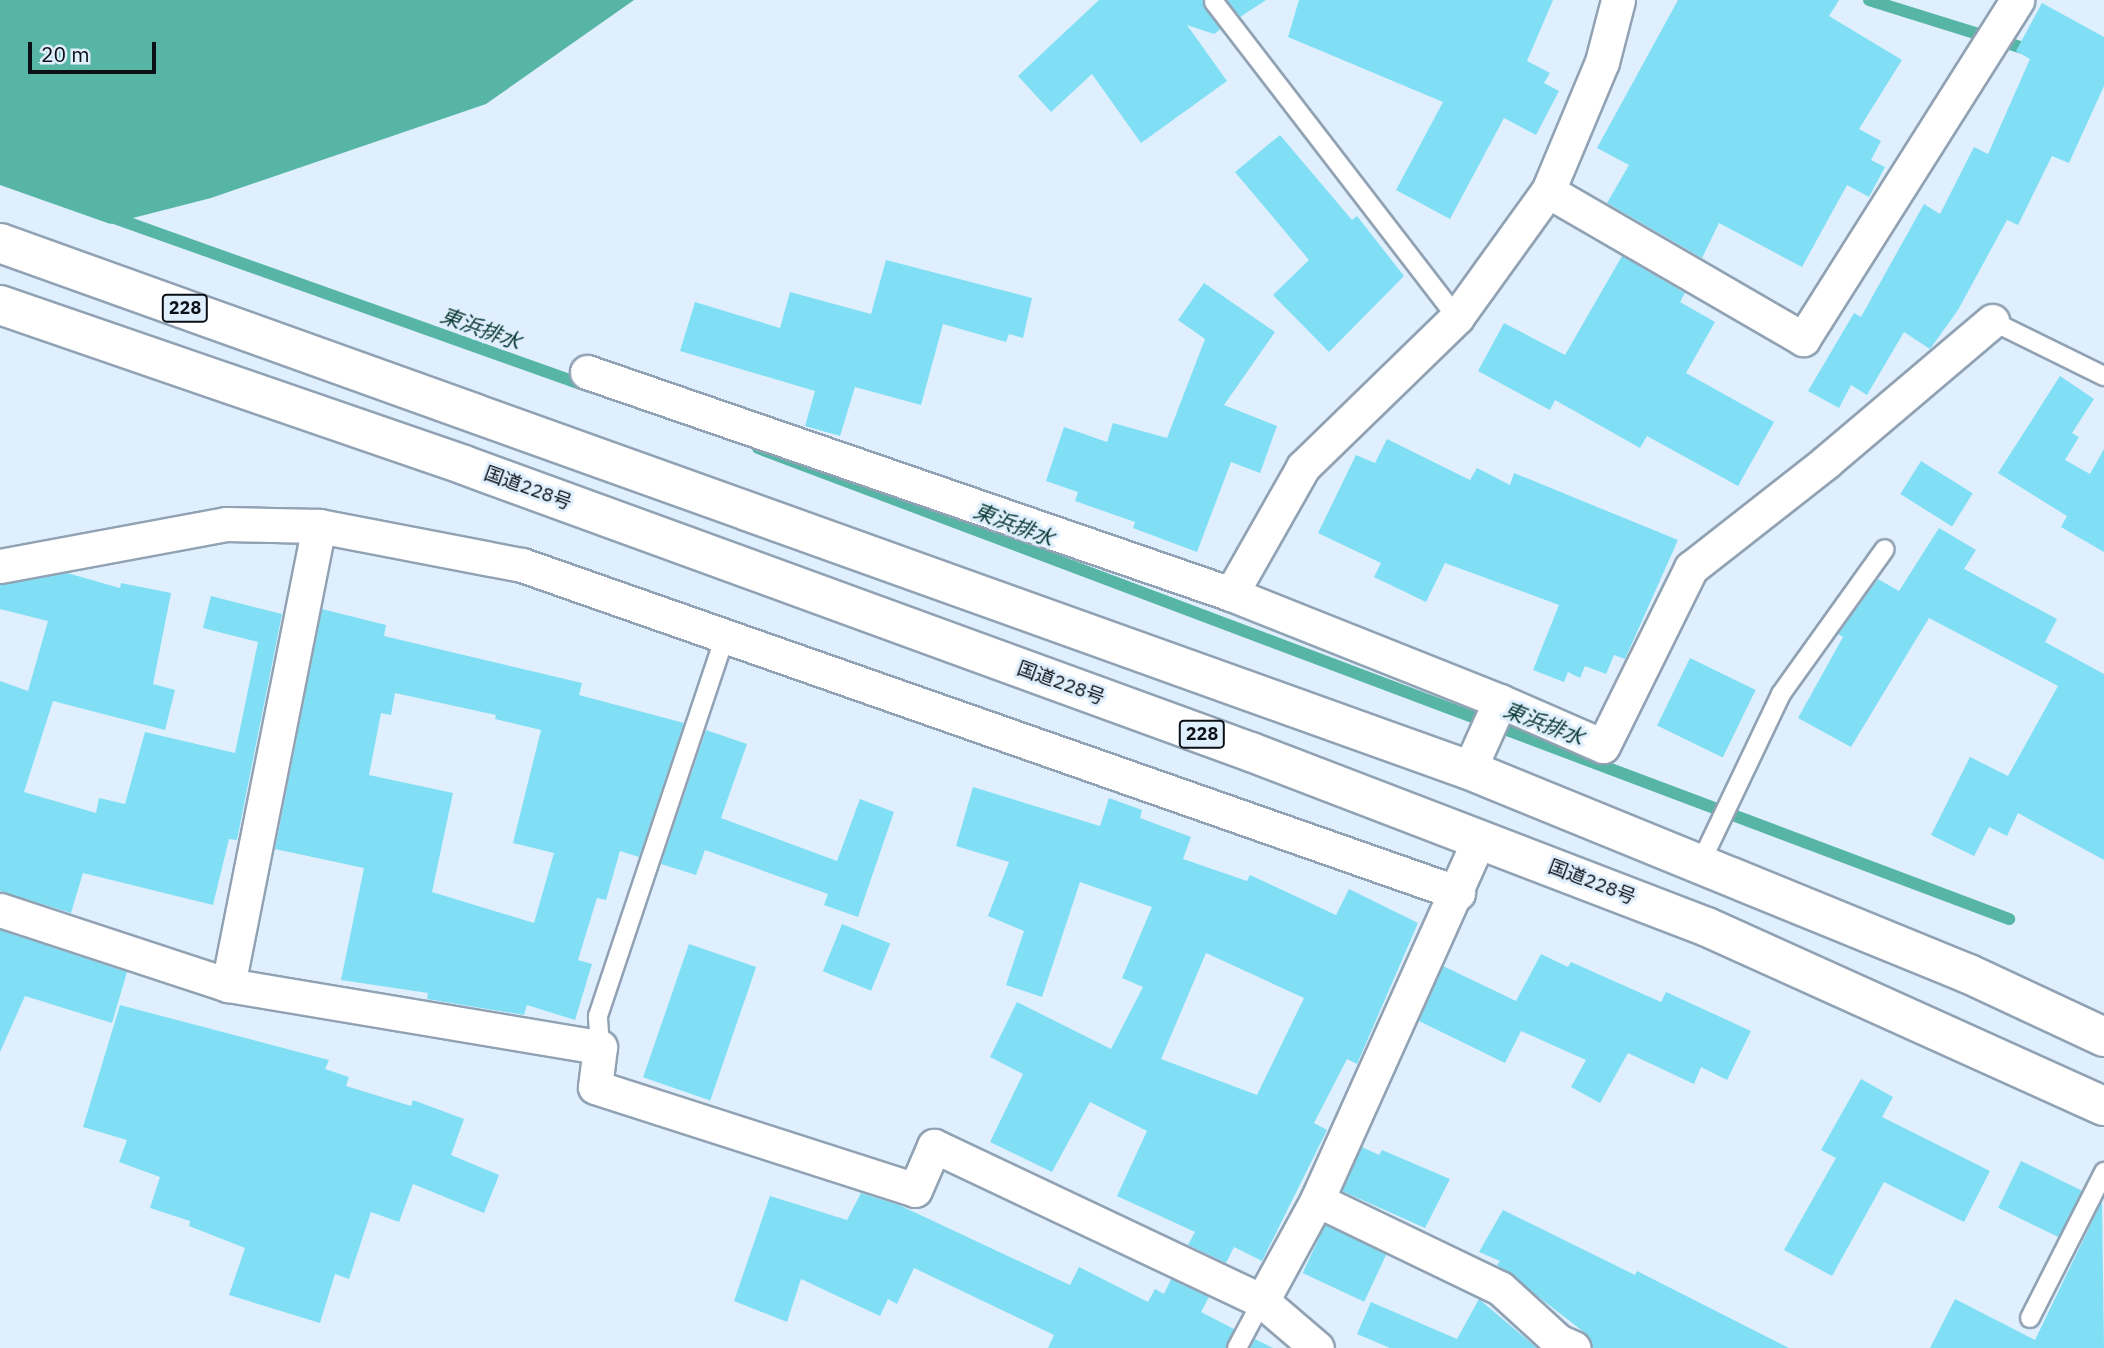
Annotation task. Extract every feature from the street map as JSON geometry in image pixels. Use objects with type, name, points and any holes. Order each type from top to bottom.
[{"type":"highway","name":"228","points":[[0,243],[1469,770],[1969,974],[2104,1037]]},
{"type":"highway","name":"国道228号","points":[[0,305],[284,403],[1212,738],[1479,839],[1707,927],[2104,1105]]},
{"type":"street","points":[[1231,594],[1303,467],[1457,317],[1548,191],[1602,62],[1618,0]]},
{"type":"street","points":[[1548,191],[1803,339],[2017,0]]},
{"type":"street","points":[[587,372],[1231,594],[1500,701],[1603,747],[1690,568],[1826,462],[1992,321]]},
{"type":"street","points":[[0,566],[226,524],[319,526],[522,565],[1458,893]]},
{"type":"street","points":[[228,985],[319,526]]},
{"type":"street","points":[[1469,770],[1500,701]]},
{"type":"street","points":[[1262,1301],[1317,1200],[1458,893],[1479,839]]},
{"type":"street","points":[[0,910],[228,985],[600,1047],[595,1087],[915,1190],[934,1146],[1262,1301],[1317,1348]]},
{"type":"street","points":[[1317,1200],[1500,1288],[1558,1341],[1574,1348]]},
{"type":"lane","points":[[1214,2],[1457,317]]},
{"type":"lane","points":[[1992,321],[2104,376]]},
{"type":"lane","points":[[1700,864],[1781,694],[1885,549]]},
{"type":"lane","points":[[600,1047],[598,1016],[725,636]]},
{"type":"lane","points":[[2030,1318],[2104,1172]]},
{"type":"lane","points":[[1237,1348],[1262,1301]]},
{"type":"shaded area","points":[[0,0],[634,0],[486,104],[211,198],[0,252]]},
{"type":"pier","points":[[0,185],[116,226],[0,255]]},
{"type":"building","points":[[1099,0],[1203,0],[1221,29],[1214,34],[1187,25],[1227,81],[1141,143],[1092,74],[1051,112],[1018,76]]},
{"type":"building","points":[[1227,0],[1266,0],[1240,17]]},
{"type":"building","points":[[1299,0],[1553,0],[1527,61],[1550,73],[1544,83],[1559,91],[1536,135],[1504,118],[1450,219],[1396,190],[1443,102],[1288,37]]},
{"type":"building","points":[[1678,0],[1839,0],[1829,16],[1902,60],[1859,129],[1881,141],[1871,160],[1885,167],[1869,197],[1847,185],[1802,267],[1719,223],[1702,258],[1607,203],[1629,165],[1597,148]]},
{"type":"building","points":[[2042,3],[2104,37],[2104,86],[2069,163],[2052,156],[2018,225],[2007,220],[1958,310],[1930,349],[1904,332],[1867,395],[1851,385],[1839,408],[1808,391],[1854,313],[1861,317],[1924,204],[1940,214],[1974,147],[1988,154],[2030,59],[2016,51]]},
{"type":"building","points":[[1280,135],[1352,220],[1357,216],[1404,276],[1329,352],[1273,295],[1309,260],[1235,172]]},
{"type":"building","points":[[1622,256],[1685,293],[1680,302],[1715,322],[1686,373],[1774,422],[1738,486],[1647,436],[1640,448],[1555,400],[1550,410],[1478,371],[1504,323],[1565,355]]},
{"type":"building","points":[[886,260],[1032,298],[1023,338],[1009,334],[1006,342],[943,324],[921,405],[855,387],[840,436],[805,426],[815,391],[680,351],[695,302],[780,328],[790,292],[871,314]]},
{"type":"building","points":[[1204,283],[1275,332],[1224,405],[1277,426],[1260,473],[1231,462],[1197,552],[1133,528],[1135,522],[1075,501],[1078,492],[1046,481],[1064,427],[1107,442],[1113,423],[1167,438],[1205,339],[1178,320]]},
{"type":"building","points":[[2060,376],[2094,399],[2072,433],[2079,437],[2065,460],[2090,474],[2104,449],[2104,552],[2061,527],[2067,516],[1998,473]]},
{"type":"building","points":[[1387,439],[1470,480],[1477,468],[1510,485],[1514,473],[1678,540],[1625,659],[1614,655],[1606,674],[1585,666],[1580,678],[1568,672],[1564,682],[1533,670],[1559,605],[1445,563],[1426,602],[1374,577],[1381,563],[1318,533],[1356,455],[1375,463]]},
{"type":"building","points":[[1921,461],[1973,493],[1952,526],[1900,494]]},
{"type":"building","points":[[1939,528],[1976,550],[1964,569],[2057,619],[2045,642],[2104,674],[2104,860],[2018,813],[2007,836],[1989,827],[1974,856],[1931,835],[1970,757],[2008,776],[2058,686],[1929,618],[1851,747],[1798,718],[1843,637],[1838,634],[1878,579],[1899,591]]},
{"type":"building","points":[[67,573],[120,588],[121,583],[171,593],[153,684],[175,690],[165,730],[53,701],[24,792],[96,813],[99,798],[125,804],[145,732],[235,753],[258,642],[203,628],[211,596],[282,614],[237,840],[229,839],[213,905],[83,873],[71,913],[0,891],[0,681],[28,691],[48,621],[0,609],[0,585]]},
{"type":"building","points":[[322,609],[386,625],[384,636],[582,683],[579,695],[684,723],[639,857],[620,851],[606,900],[597,898],[578,960],[592,964],[575,1020],[527,1005],[524,1015],[427,999],[428,993],[341,980],[364,868],[275,849]],"holes":[[[395,693],[496,715],[495,719],[541,730],[513,843],[554,853],[534,923],[432,892],[453,793],[369,775],[381,713],[391,715]]]},
{"type":"building","points":[[1690,658],[1756,690],[1723,757],[1657,725]]},
{"type":"building","points":[[706,730],[747,744],[721,818],[837,861],[860,799],[894,812],[858,917],[824,905],[828,894],[705,850],[696,875],[661,864]]},
{"type":"building","points":[[973,787],[1100,826],[1109,798],[1142,810],[1140,818],[1191,837],[1183,859],[1247,881],[1250,875],[1336,915],[1349,889],[1418,923],[1357,1064],[1347,1059],[1314,1123],[1327,1130],[1262,1261],[1234,1247],[1226,1263],[1188,1245],[1195,1232],[1117,1196],[1147,1131],[1090,1102],[1052,1172],[990,1142],[1023,1074],[990,1057],[1017,1002],[1111,1049],[1143,987],[1122,978],[1152,907],[1080,882],[1042,997],[1006,985],[1024,931],[988,916],[1009,862],[956,846]],"holes":[[[1206,953],[1304,998],[1257,1095],[1161,1059]]]},
{"type":"building","points":[[842,924],[890,943],[871,991],[823,971]]},
{"type":"building","points":[[0,930],[127,972],[112,1023],[25,996],[0,1052]]},
{"type":"building","points":[[689,944],[756,967],[710,1100],[643,1077]]},
{"type":"building","points":[[1541,954],[1568,967],[1571,962],[1661,1002],[1666,992],[1751,1031],[1727,1080],[1701,1067],[1694,1084],[1628,1053],[1600,1103],[1571,1087],[1586,1060],[1521,1031],[1505,1063],[1419,1021],[1443,966],[1516,1001]]},
{"type":"building","points":[[120,1005],[329,1060],[325,1069],[349,1077],[346,1086],[411,1106],[413,1100],[464,1119],[451,1155],[499,1175],[484,1213],[413,1184],[399,1222],[371,1212],[349,1279],[335,1274],[320,1323],[229,1295],[245,1248],[189,1226],[190,1221],[150,1208],[160,1177],[119,1162],[127,1140],[83,1127]]},
{"type":"building","points":[[1861,1079],[1893,1097],[1882,1117],[1990,1171],[1964,1222],[1884,1182],[1832,1276],[1784,1250],[1836,1158],[1821,1150]]},
{"type":"building","points":[[1362,1147],[1379,1155],[1382,1150],[1450,1179],[1425,1228],[1342,1191]]},
{"type":"building","points":[[2021,1161],[2082,1191],[2059,1238],[1998,1208]]},
{"type":"building","points":[[861,1193],[899,1205],[1070,1285],[1079,1267],[1148,1302],[1155,1289],[1164,1294],[1171,1279],[1209,1297],[1201,1312],[1234,1329],[1226,1348],[1048,1348],[1054,1335],[914,1268],[897,1304],[888,1299],[880,1316],[801,1279],[787,1322],[734,1301],[770,1196],[847,1220]]},
{"type":"building","points":[[2102,1201],[2104,1348],[1930,1348],[1955,1299],[2035,1340]]},
{"type":"building","points":[[1503,1210],[1635,1275],[1637,1271],[1789,1348],[1593,1348],[1589,1336],[1497,1265],[1500,1261],[1479,1252]]},
{"type":"building","points":[[1325,1225],[1387,1254],[1364,1302],[1303,1273]]},
{"type":"building","points":[[1479,1299],[1537,1348],[1390,1348],[1357,1334],[1371,1302],[1457,1339]]},
{"type":"building","points":[[1255,1339],[1273,1348],[1250,1348]]},
{"type":"waterway","points":[[1869,0],[2033,51]]},
{"type":"waterway","name":"東浜排水","points":[[109,216],[589,387]]},
{"type":"waterway","name":"東浜排水","points":[[758,448],[2009,919]]}]
